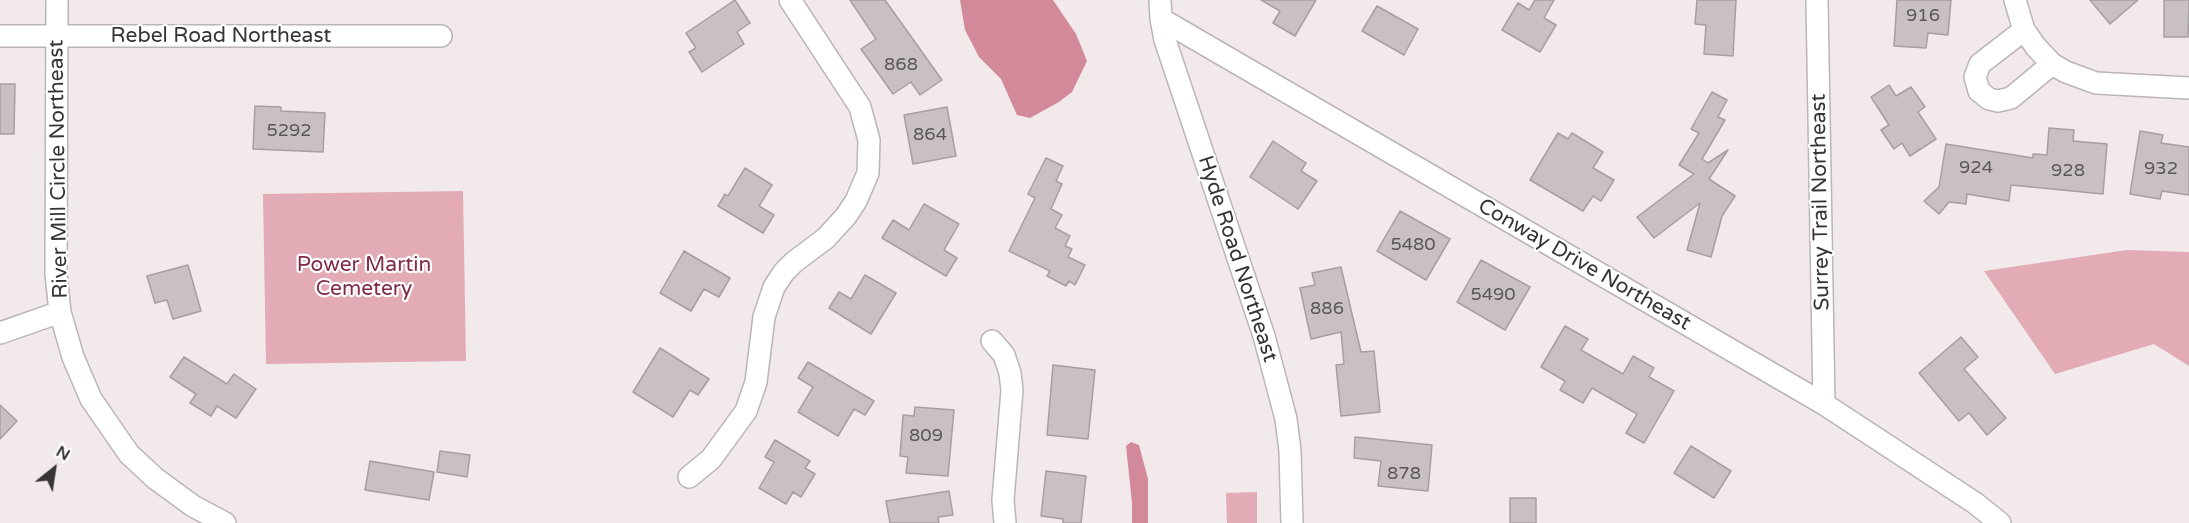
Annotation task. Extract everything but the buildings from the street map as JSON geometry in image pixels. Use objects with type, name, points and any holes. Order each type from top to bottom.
[{"type":"street","name":"River Mill Circle Northeast","points":[[57,0],[56,237],[60,312],[73,357],[90,399],[129,454],[156,479],[193,506],[225,523]]},
{"type":"street","points":[[689,477],[711,459],[746,411],[756,382],[764,317],[774,287],[794,262],[826,238],[846,216],[856,201],[868,173],[869,140],[860,107],[790,0]]},
{"type":"street","name":"Surrey Trail Northeast","points":[[1817,0],[1824,404]]},
{"type":"street","points":[[2015,0],[2024,30],[2036,47],[2052,64],[2066,72],[2096,83],[2189,88]]},
{"type":"street","name":"Conway Drive Northeast","points":[[1160,9],[1824,404],[1975,503],[2000,523]]},
{"type":"street","name":"Hyde Road Northeast","points":[[1160,9],[1165,40],[1264,336],[1286,419],[1290,451],[1292,523]]},
{"type":"street","points":[[2024,30],[1980,64],[1975,77],[1979,91],[1989,99],[1998,101],[2011,98],[2052,64]]},
{"type":"street","name":"Rebel Road Northeast","points":[[0,36],[441,36]]},
{"type":"street","points":[[0,333],[60,312]]},
{"type":"street","points":[[992,341],[1004,355],[1010,373],[1012,390],[1003,500],[1005,523]]},
{"type":"green space","name":"Power Martin Cemetery","points":[[463,191],[466,361],[266,364],[263,194]]},
{"type":"green space","points":[[2127,250],[2189,252],[2189,366],[2154,344],[2055,374],[1984,271]]},
{"type":"green space","points":[[1257,492],[1257,523],[1227,523],[1226,493]]},
{"type":"shaded area","points":[[960,0],[1053,0],[1076,34],[1087,61],[1072,92],[1030,118],[1017,115],[1001,79],[979,57],[965,30]]},
{"type":"shaded area","points":[[1131,442],[1139,445],[1148,479],[1148,523],[1132,523],[1126,446]]}]
